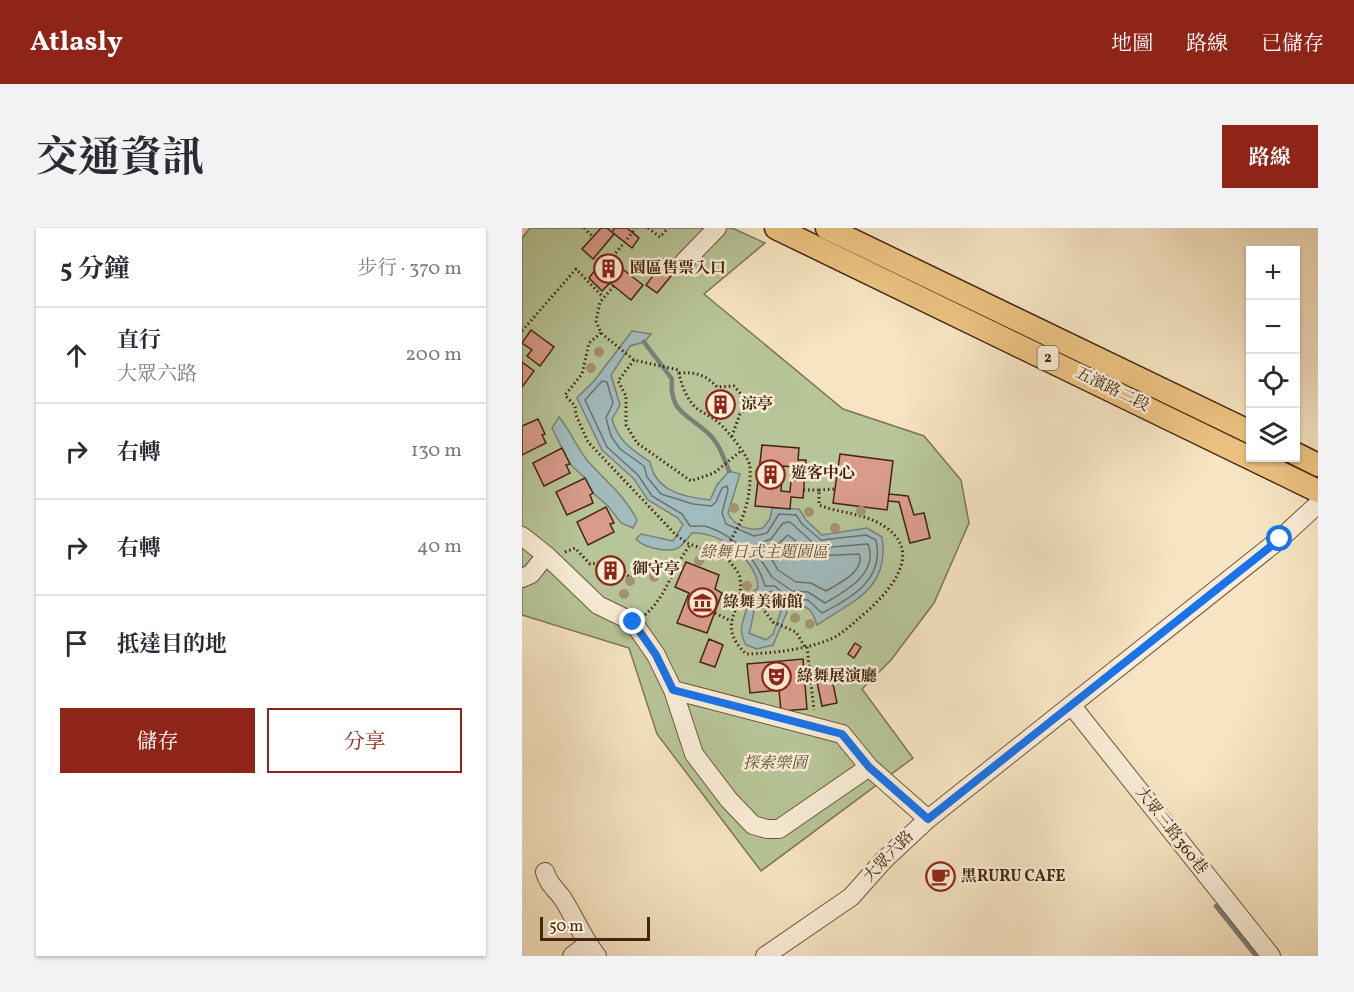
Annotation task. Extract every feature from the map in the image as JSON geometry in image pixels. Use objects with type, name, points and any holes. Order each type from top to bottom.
[{"type":"main road","name":"五濱路二段","points":[[776,228],[1318,491]]},
{"type":"main road","name":"五濱路二段","points":[[827,228],[1246,430]]},
{"type":"main road","points":[[1300,456],[1318,465]]},
{"type":"street","points":[[684,262],[717,228]]},
{"type":"street","name":"大眾六路","points":[[765,956],[851,897],[884,860],[928,819],[1280,539],[1318,504]]},
{"type":"street","points":[[522,536],[548,556],[598,605],[635,624],[656,655],[673,690],[694,754],[729,800],[753,825],[767,830],[779,829],[869,767]]},
{"type":"street","points":[[522,578],[531,574],[548,556]]},
{"type":"street","points":[[673,690],[842,734],[869,767],[928,819]]},
{"type":"street","name":"大眾三路360巷","points":[[1072,706],[1271,956]]},
{"type":"street","points":[[545,872],[548,883],[562,897],[592,950],[572,956]]},
{"type":"path","points":[[584,228],[593,237]]},
{"type":"path","points":[[610,260],[636,228]]},
{"type":"path","points":[[648,228],[660,237],[668,228]]},
{"type":"path","points":[[522,331],[576,269],[603,297]]},
{"type":"path","points":[[614,286],[603,297],[596,321],[601,333],[634,360],[678,370],[683,389],[695,407],[718,422],[732,437],[750,464],[750,492],[741,522],[727,549],[726,557]]},
{"type":"path","points":[[601,333],[589,343],[582,374],[565,395],[575,406],[576,415],[588,442],[675,534],[689,544],[726,557],[739,575],[739,594],[731,634],[746,654],[806,647],[834,638],[876,604],[893,585],[903,559],[900,541],[888,528],[870,519],[819,505],[819,490]]},
{"type":"path","points":[[634,360],[618,381],[626,396],[626,425],[637,443],[691,481],[714,473],[741,451]]},
{"type":"path","points":[[679,373],[694,372],[709,379],[717,387],[734,386],[751,406],[740,414],[732,437]]},
{"type":"path","points":[[803,490],[835,489]]},
{"type":"path","points":[[635,624],[653,609],[669,585],[677,561],[689,544]]},
{"type":"path","points":[[548,556],[575,548],[590,564],[614,561],[630,578],[677,561]]},
{"type":"path","points":[[739,594],[759,604],[773,622],[796,632],[806,647],[816,726]]},
{"type":"path","points":[[715,613],[732,621]]},
{"type":"green space","name":"綠舞日式主題園區","points":[[530,228],[732,228],[765,243],[704,294],[843,409],[924,436],[961,480],[969,523],[934,603],[891,660],[862,689],[913,758],[761,871],[657,734],[629,648],[522,615],[522,238]]},
{"type":"water","points":[[632,331],[651,334],[644,342],[630,346],[611,375],[620,405],[612,419],[622,439],[650,462],[658,480],[681,495],[710,500],[717,485],[729,471],[740,474],[728,513],[738,525],[748,528],[763,528],[770,519],[772,508],[799,509],[806,520],[822,535],[867,528],[882,537],[883,555],[875,581],[856,600],[817,625],[811,611],[801,606],[790,605],[773,645],[757,649],[746,645],[741,631],[742,623],[750,596],[758,588],[751,567],[735,549],[714,537],[703,534],[692,533],[678,548],[668,550],[650,547],[636,539],[641,534],[673,541],[683,525],[678,518],[648,500],[634,479],[602,450],[577,398],[594,381]],"holes":[[[772,591],[780,597],[783,605],[773,634],[766,640],[749,633],[760,598]]]},
{"type":"water","points":[[559,417],[587,460],[632,511],[637,520],[633,528],[621,523],[608,506],[593,493],[585,478],[570,464],[552,428]]},
{"type":"building","points":[[601,228],[607,228],[614,234],[593,259],[582,249]]},
{"type":"building","points":[[615,228],[627,228],[639,238],[632,248],[612,232]]},
{"type":"building","name":"園區售票入口","points":[[606,256],[643,285],[631,300],[610,283],[602,291],[589,278]]},
{"type":"building","points":[[660,266],[672,275],[657,293],[646,285]]},
{"type":"building","points":[[531,330],[554,347],[540,366],[527,356],[532,350],[522,343]]},
{"type":"building","points":[[522,362],[534,371],[522,387]]},
{"type":"building","name":"涼亭","points":[[715,397],[729,405],[725,413],[711,404]]},
{"type":"building","points":[[538,419],[545,434],[542,435],[546,443],[522,455],[522,426]]},
{"type":"building","name":"遊客中心","points":[[762,445],[799,448],[798,460],[806,460],[803,498],[791,497],[790,509],[755,506]],"holes":[[[783,466],[801,468],[800,480],[791,480],[790,492],[781,491]]]},
{"type":"building","points":[[562,448],[570,464],[566,465],[570,473],[544,486],[533,463]]},
{"type":"building","points":[[840,454],[893,461],[887,510],[833,503]]},
{"type":"building","points":[[585,478],[593,493],[590,495],[593,503],[567,515],[556,492]]},
{"type":"building","points":[[889,494],[908,496],[914,515],[924,513],[930,538],[910,543],[899,502],[888,501]]},
{"type":"building","points":[[606,507],[614,523],[610,524],[614,532],[588,545],[577,522]]},
{"type":"building","name":"綠舞美術館","points":[[686,562],[719,575],[715,589],[722,593],[707,633],[677,623],[689,593],[675,587]]},
{"type":"building","points":[[709,639],[723,645],[715,667],[700,662]]},
{"type":"building","points":[[855,643],[861,647],[854,658],[848,654]]},
{"type":"building","name":"綠舞展演廳","points":[[803,659],[807,709],[781,711],[779,690],[750,693],[747,664]]},
{"type":"building","points":[[832,679],[837,703],[822,706],[817,682]]},
{"type":"waterway","points":[[644,342],[672,379],[672,390],[677,406],[713,438],[729,471]]},
{"type":"waterway","points":[[1216,906],[1256,956]]},
{"type":"place","name":"園區售票入口","points":[[609,269]]},
{"type":"place","name":"涼亭","points":[[720,405]]},
{"type":"place","name":"遊客中心","points":[[770,474]]},
{"type":"place","name":"御守亭","points":[[611,570]]},
{"type":"place","name":"綠舞美術館","points":[[702,603]]},
{"type":"place","name":"綠舞展演廳","points":[[776,677]]},
{"type":"place","name":"黑RURU CAFE","points":[[940,877]]},
{"type":"route","points":[[633,622],[656,655],[673,690],[842,734],[869,767],[928,819],[1280,539]]},
{"type":"park label","name":"探索樂園","points":[[775,764]]}]
